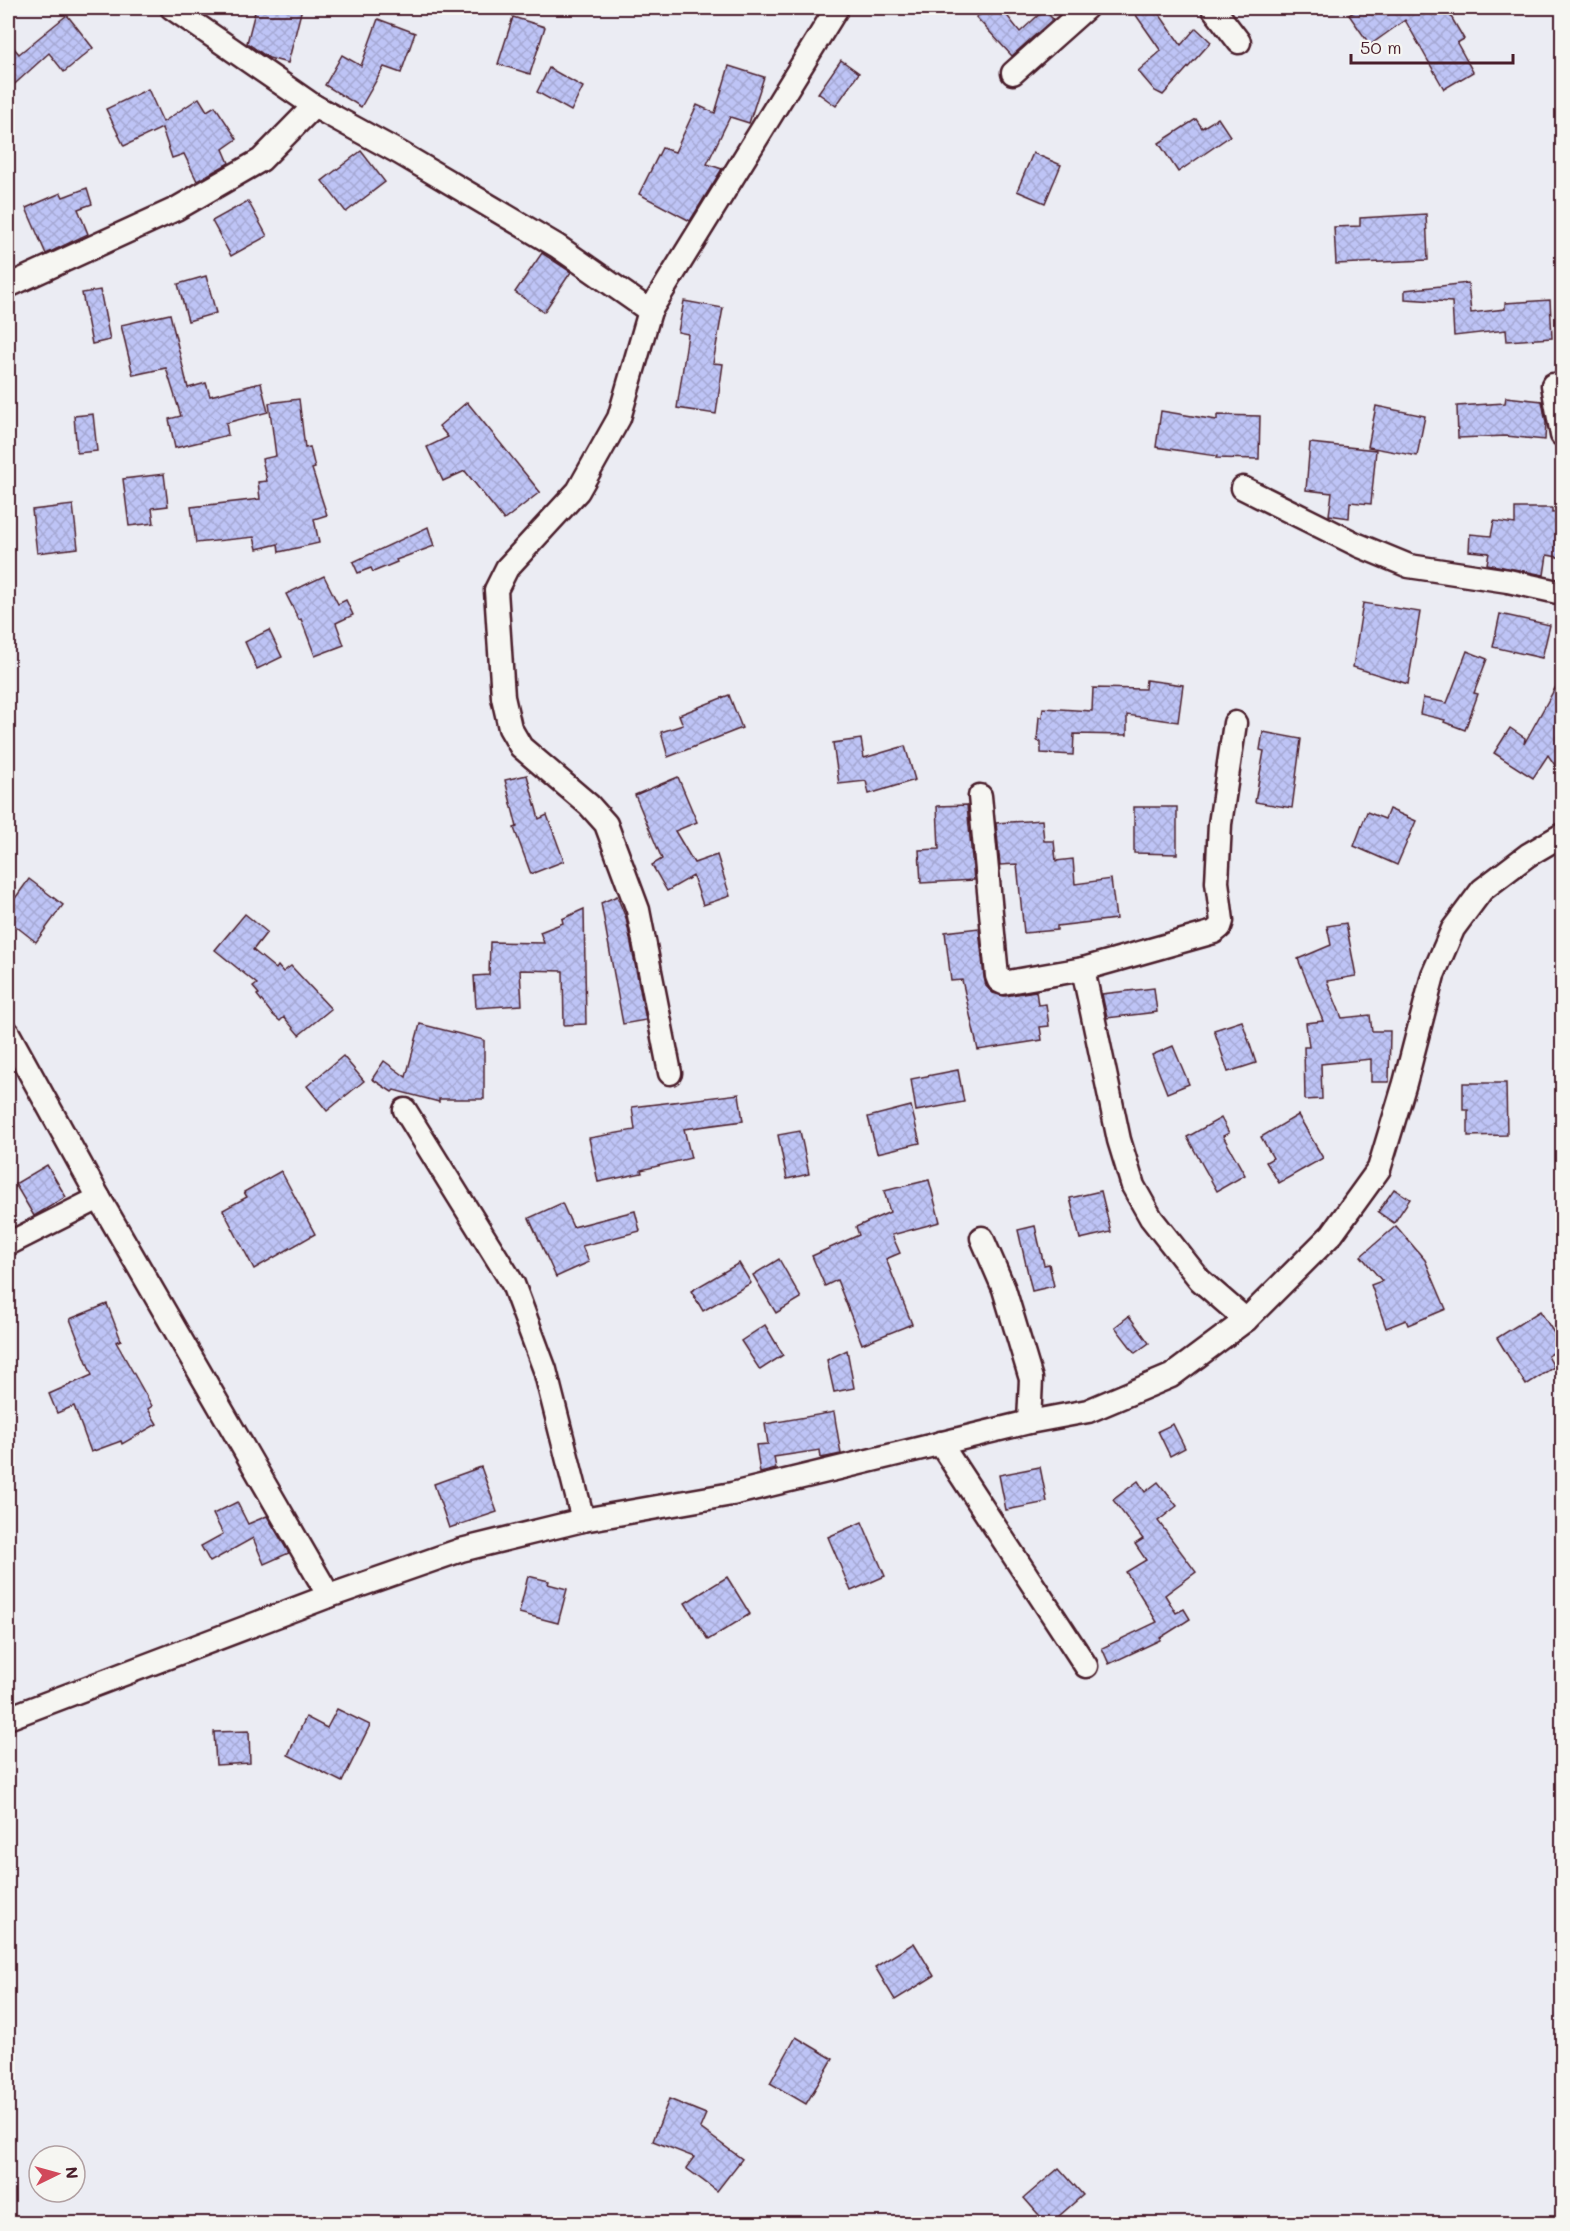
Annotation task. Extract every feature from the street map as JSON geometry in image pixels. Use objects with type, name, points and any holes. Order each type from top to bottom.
[{"type":"street","points":[[172,8],[314,106],[400,153],[557,246],[650,311]]},
{"type":"street","points":[[670,1073],[638,910],[606,824],[589,805],[521,747],[510,728],[503,697],[496,590],[507,568],[578,491],[619,418],[650,311],[837,8]]},
{"type":"street","points":[[1013,73],[1086,8]]},
{"type":"street","points":[[1213,8],[1239,42]]},
{"type":"street","points":[[8,286],[176,209],[261,160],[314,106]]},
{"type":"street","points":[[1553,385],[1563,435]]},
{"type":"street","points":[[1243,488],[1358,545],[1409,566],[1563,592]]},
{"type":"street","points":[[980,796],[999,981],[1003,983],[1083,969],[1204,935],[1214,932],[1220,927],[1222,921],[1217,882],[1220,824],[1235,723]]},
{"type":"street","points":[[8,1718],[328,1596],[461,1550],[583,1520],[732,1494],[1029,1422],[1088,1411],[1171,1376],[1246,1320],[1332,1234],[1379,1169],[1405,1083],[1433,975],[1453,929],[1482,890],[1528,855],[1563,836]]},
{"type":"street","points":[[1083,969],[1119,1140],[1133,1186],[1152,1218],[1200,1280],[1246,1320]]},
{"type":"street","points":[[8,1033],[99,1198],[328,1596]]},
{"type":"street","points":[[405,1110],[513,1284],[544,1370],[583,1520]]},
{"type":"street","points":[[8,1244],[99,1198]]},
{"type":"street","points":[[982,1238],[1004,1288],[1031,1379],[1029,1422]]},
{"type":"street","points":[[940,1443],[1086,1666]]},
{"type":"building","points":[[256,8],[302,8],[288,63],[269,58],[247,43]]},
{"type":"building","points":[[988,8],[1001,8],[1020,32],[1044,10],[1053,19],[1012,56],[976,17]]},
{"type":"building","points":[[1131,8],[1155,8],[1181,45],[1196,28],[1211,42],[1163,95],[1155,91],[1138,71],[1161,51]]},
{"type":"building","points":[[1360,8],[1446,8],[1464,39],[1457,43],[1473,72],[1444,89],[1405,20],[1370,45],[1349,15]]},
{"type":"building","points":[[67,15],[93,48],[64,72],[49,53],[8,90],[8,41],[19,54]]},
{"type":"building","points":[[513,17],[545,27],[530,74],[498,64]]},
{"type":"building","points":[[378,19],[415,33],[401,73],[384,67],[361,107],[325,85],[342,55],[361,66]]},
{"type":"building","points":[[841,60],[859,73],[836,106],[818,93]]},
{"type":"building","points":[[729,66],[764,77],[749,123],[730,117],[707,164],[722,169],[690,221],[639,194],[662,148],[675,152],[697,105],[715,113]]},
{"type":"building","points":[[549,68],[583,87],[571,111],[537,92]]},
{"type":"building","points":[[148,89],[163,122],[199,98],[207,111],[215,106],[237,139],[223,149],[229,163],[197,181],[184,154],[172,158],[162,128],[124,146],[106,109]]},
{"type":"building","points":[[1218,118],[1230,136],[1178,172],[1159,143],[1196,119],[1202,128]]},
{"type":"building","points":[[361,151],[385,182],[346,212],[322,181]]},
{"type":"building","points":[[1033,153],[1061,165],[1045,203],[1017,191]]},
{"type":"building","points":[[87,188],[92,204],[78,209],[88,234],[46,254],[26,208],[61,193],[63,197]]},
{"type":"building","points":[[248,201],[267,236],[231,256],[212,221]]},
{"type":"building","points":[[1426,214],[1428,260],[1336,264],[1334,227],[1360,226],[1360,218]]},
{"type":"building","points":[[542,253],[571,272],[544,312],[515,292]]},
{"type":"building","points":[[206,276],[216,313],[188,321],[178,284]]},
{"type":"building","points":[[1468,283],[1471,313],[1505,309],[1505,303],[1550,300],[1552,338],[1507,341],[1506,330],[1454,336],[1452,302],[1405,299],[1405,290]]},
{"type":"building","points":[[100,290],[110,340],[92,344],[82,293]]},
{"type":"building","points":[[684,301],[723,308],[713,363],[723,364],[716,414],[677,408],[688,334],[678,332]]},
{"type":"building","points":[[170,314],[188,388],[206,383],[210,396],[261,383],[268,412],[226,423],[228,435],[175,448],[169,419],[181,416],[166,368],[133,375],[121,325]]},
{"type":"building","points":[[1506,397],[1542,401],[1546,423],[1545,440],[1506,436],[1458,438],[1457,406],[1505,403]]},
{"type":"building","points":[[299,399],[305,448],[310,447],[315,468],[312,469],[327,515],[314,519],[319,543],[279,552],[278,544],[257,549],[254,537],[196,543],[191,507],[260,499],[258,482],[267,481],[262,459],[276,456],[269,403]]},
{"type":"building","points":[[467,402],[540,492],[504,520],[465,471],[443,481],[427,447],[448,437],[439,426]]},
{"type":"building","points":[[1376,406],[1425,416],[1417,456],[1368,447]]},
{"type":"building","points":[[1161,411],[1217,420],[1217,415],[1260,416],[1259,459],[1216,458],[1217,456],[1156,447]]},
{"type":"building","points":[[93,414],[97,451],[77,453],[74,416]]},
{"type":"building","points":[[1310,443],[1376,450],[1371,504],[1350,502],[1349,518],[1329,515],[1332,493],[1306,490]]},
{"type":"building","points":[[164,474],[168,506],[152,508],[154,523],[129,526],[123,479]]},
{"type":"building","points":[[73,505],[78,548],[37,553],[32,510]]},
{"type":"building","points":[[1515,508],[1552,508],[1552,513],[1563,512],[1563,558],[1547,555],[1544,575],[1487,564],[1489,553],[1469,551],[1470,534],[1491,536],[1494,521],[1515,524]]},
{"type":"building","points":[[428,527],[434,546],[396,560],[397,562],[373,572],[371,568],[358,573],[353,562]]},
{"type":"building","points":[[324,576],[338,604],[346,600],[353,615],[336,623],[344,645],[315,656],[301,619],[299,620],[286,594]]},
{"type":"building","points":[[1363,603],[1420,612],[1408,684],[1353,667]]},
{"type":"building","points":[[1500,614],[1550,625],[1542,658],[1493,647]]},
{"type":"building","points":[[269,630],[282,657],[257,669],[245,642]]},
{"type":"building","points":[[1467,651],[1487,659],[1474,693],[1478,694],[1465,730],[1444,722],[1445,720],[1420,714],[1423,698],[1447,703]]},
{"type":"building","points":[[1563,674],[1563,777],[1548,755],[1533,778],[1494,753],[1510,728],[1525,738],[1524,744]]},
{"type":"building","points":[[1146,680],[1183,685],[1178,722],[1127,715],[1127,735],[1074,734],[1073,755],[1041,753],[1041,742],[1037,741],[1039,717],[1042,717],[1043,708],[1092,711],[1093,688],[1145,689]]},
{"type":"building","points":[[729,695],[742,728],[668,757],[661,732],[683,725],[679,715]]},
{"type":"building","points":[[1263,732],[1301,739],[1292,808],[1255,802],[1264,751],[1260,750]]},
{"type":"building","points":[[861,739],[864,758],[905,746],[915,780],[869,794],[866,781],[839,784],[833,743]]},
{"type":"building","points":[[527,775],[539,819],[547,815],[564,861],[531,874],[514,828],[517,827],[505,780]]},
{"type":"building","points":[[678,777],[697,822],[675,831],[694,863],[717,855],[730,896],[703,905],[693,876],[667,891],[652,865],[662,859],[635,795]]},
{"type":"building","points":[[967,805],[974,880],[921,883],[919,850],[939,849],[937,806]]},
{"type":"building","points":[[1134,807],[1177,807],[1177,854],[1134,853]]},
{"type":"building","points":[[1389,809],[1416,821],[1397,865],[1354,846],[1367,812],[1385,819]]},
{"type":"building","points":[[1042,820],[1044,841],[1054,841],[1056,861],[1073,859],[1075,884],[1111,879],[1116,919],[1057,926],[1057,930],[1024,933],[1017,864],[1000,865],[996,823]]},
{"type":"building","points":[[29,879],[63,905],[36,942],[8,920],[8,908]]},
{"type":"building","points":[[617,896],[626,918],[646,1020],[623,1024],[601,903]]},
{"type":"building","points":[[584,909],[586,1024],[564,1025],[563,971],[520,970],[522,1005],[476,1008],[474,976],[489,975],[490,942],[544,943],[540,932],[563,923],[562,919]]},
{"type":"building","points":[[245,914],[267,932],[253,950],[276,969],[278,966],[283,972],[291,966],[331,1009],[299,1035],[284,1017],[280,1021],[272,1014],[253,987],[257,984],[215,950]]},
{"type":"building","points":[[1346,923],[1356,976],[1327,981],[1342,1018],[1370,1015],[1372,1031],[1390,1031],[1389,1082],[1371,1082],[1371,1059],[1321,1064],[1322,1099],[1305,1100],[1304,1047],[1309,1047],[1306,1023],[1323,1021],[1298,959],[1331,945],[1327,926]]},
{"type":"building","points":[[979,928],[986,986],[993,993],[1005,996],[1036,991],[1038,1005],[1046,1004],[1049,1026],[1040,1027],[1042,1040],[978,1050],[962,980],[951,981],[945,932]]},
{"type":"building","points":[[1154,988],[1157,1012],[1107,1018],[1102,994]]},
{"type":"building","points":[[1242,1021],[1256,1063],[1228,1072],[1214,1030]]},
{"type":"building","points":[[420,1024],[484,1040],[484,1099],[439,1099],[439,1102],[394,1090],[392,1092],[372,1079],[384,1061],[406,1077]]},
{"type":"building","points":[[1173,1046],[1189,1084],[1167,1093],[1152,1055]]},
{"type":"building","points":[[343,1056],[364,1081],[327,1111],[307,1086]]},
{"type":"building","points":[[958,1070],[964,1102],[916,1111],[911,1079]]},
{"type":"building","points":[[1463,1083],[1506,1083],[1507,1135],[1468,1136],[1468,1110],[1463,1110]]},
{"type":"building","points":[[739,1094],[743,1121],[684,1129],[691,1158],[641,1170],[642,1173],[598,1182],[589,1138],[635,1130],[632,1107]]},
{"type":"building","points":[[911,1106],[920,1143],[877,1153],[868,1117]]},
{"type":"building","points":[[1298,1115],[1323,1158],[1279,1183],[1266,1162],[1273,1158],[1261,1137]]},
{"type":"building","points":[[1221,1118],[1229,1133],[1223,1136],[1245,1175],[1217,1191],[1187,1137]]},
{"type":"building","points":[[800,1131],[809,1174],[787,1179],[778,1135]]},
{"type":"building","points":[[47,1165],[66,1197],[34,1216],[15,1184]]},
{"type":"building","points":[[281,1171],[315,1234],[254,1269],[223,1210],[247,1197],[244,1192]]},
{"type":"building","points":[[929,1180],[940,1222],[892,1235],[900,1253],[886,1259],[912,1324],[862,1344],[837,1280],[825,1286],[812,1256],[859,1235],[856,1227],[890,1212],[884,1191]]},
{"type":"building","points":[[1394,1189],[1410,1199],[1394,1223],[1378,1212]]},
{"type":"building","points":[[1101,1191],[1111,1232],[1080,1239],[1070,1198]]},
{"type":"building","points":[[562,1203],[573,1227],[635,1211],[640,1231],[582,1246],[589,1262],[556,1277],[529,1218]]},
{"type":"building","points":[[1035,1226],[1044,1265],[1049,1264],[1054,1286],[1032,1291],[1018,1230]]},
{"type":"building","points":[[1396,1226],[1425,1260],[1446,1309],[1408,1325],[1406,1320],[1386,1328],[1371,1285],[1382,1281],[1361,1256]]},
{"type":"building","points":[[779,1259],[801,1298],[776,1313],[753,1275]]},
{"type":"building","points":[[739,1263],[751,1283],[703,1311],[691,1291]]},
{"type":"building","points":[[107,1304],[121,1340],[116,1342],[152,1406],[148,1409],[157,1424],[122,1444],[121,1441],[91,1452],[74,1406],[57,1413],[49,1394],[92,1375],[70,1319]]},
{"type":"building","points":[[1540,1311],[1563,1347],[1548,1356],[1554,1367],[1526,1385],[1497,1338]]},
{"type":"building","points":[[1129,1316],[1149,1343],[1135,1353],[1115,1327]]},
{"type":"building","points":[[765,1325],[783,1355],[760,1370],[741,1341]]},
{"type":"building","points":[[847,1350],[854,1388],[834,1392],[827,1360]]},
{"type":"building","points":[[834,1412],[841,1454],[821,1458],[820,1450],[774,1457],[776,1469],[760,1473],[756,1445],[768,1444],[765,1424]]},
{"type":"building","points":[[1173,1424],[1185,1448],[1170,1456],[1158,1431]]},
{"type":"building","points":[[481,1467],[497,1512],[449,1528],[434,1484]]},
{"type":"building","points":[[1040,1467],[1047,1502],[1006,1510],[999,1475]]},
{"type":"building","points":[[1138,1481],[1145,1492],[1158,1482],[1177,1506],[1158,1521],[1196,1572],[1165,1595],[1176,1613],[1184,1609],[1190,1619],[1160,1640],[1109,1664],[1102,1648],[1157,1622],[1126,1572],[1146,1560],[1135,1544],[1143,1539],[1113,1500]]},
{"type":"building","points":[[237,1502],[248,1524],[267,1516],[289,1553],[264,1564],[253,1538],[210,1562],[201,1546],[223,1534],[213,1514]]},
{"type":"building","points":[[862,1522],[885,1576],[851,1591],[828,1537]]},
{"type":"building","points":[[528,1576],[549,1581],[548,1584],[567,1589],[558,1623],[519,1613]]},
{"type":"building","points":[[727,1577],[750,1614],[708,1640],[685,1603]]},
{"type":"building","points":[[337,1709],[370,1725],[342,1782],[288,1755],[306,1717],[327,1728]]},
{"type":"building","points":[[249,1731],[250,1763],[216,1765],[214,1732]]},
{"type":"building","points":[[914,1943],[934,1976],[895,2000],[875,1967]]},
{"type":"building","points":[[796,2037],[833,2059],[806,2104],[770,2083]]},
{"type":"building","points":[[669,2099],[706,2114],[700,2128],[742,2159],[717,2191],[686,2168],[694,2157],[653,2141]]},
{"type":"building","points":[[1059,2168],[1083,2195],[1051,2223],[1046,2223],[1024,2198]]}]
